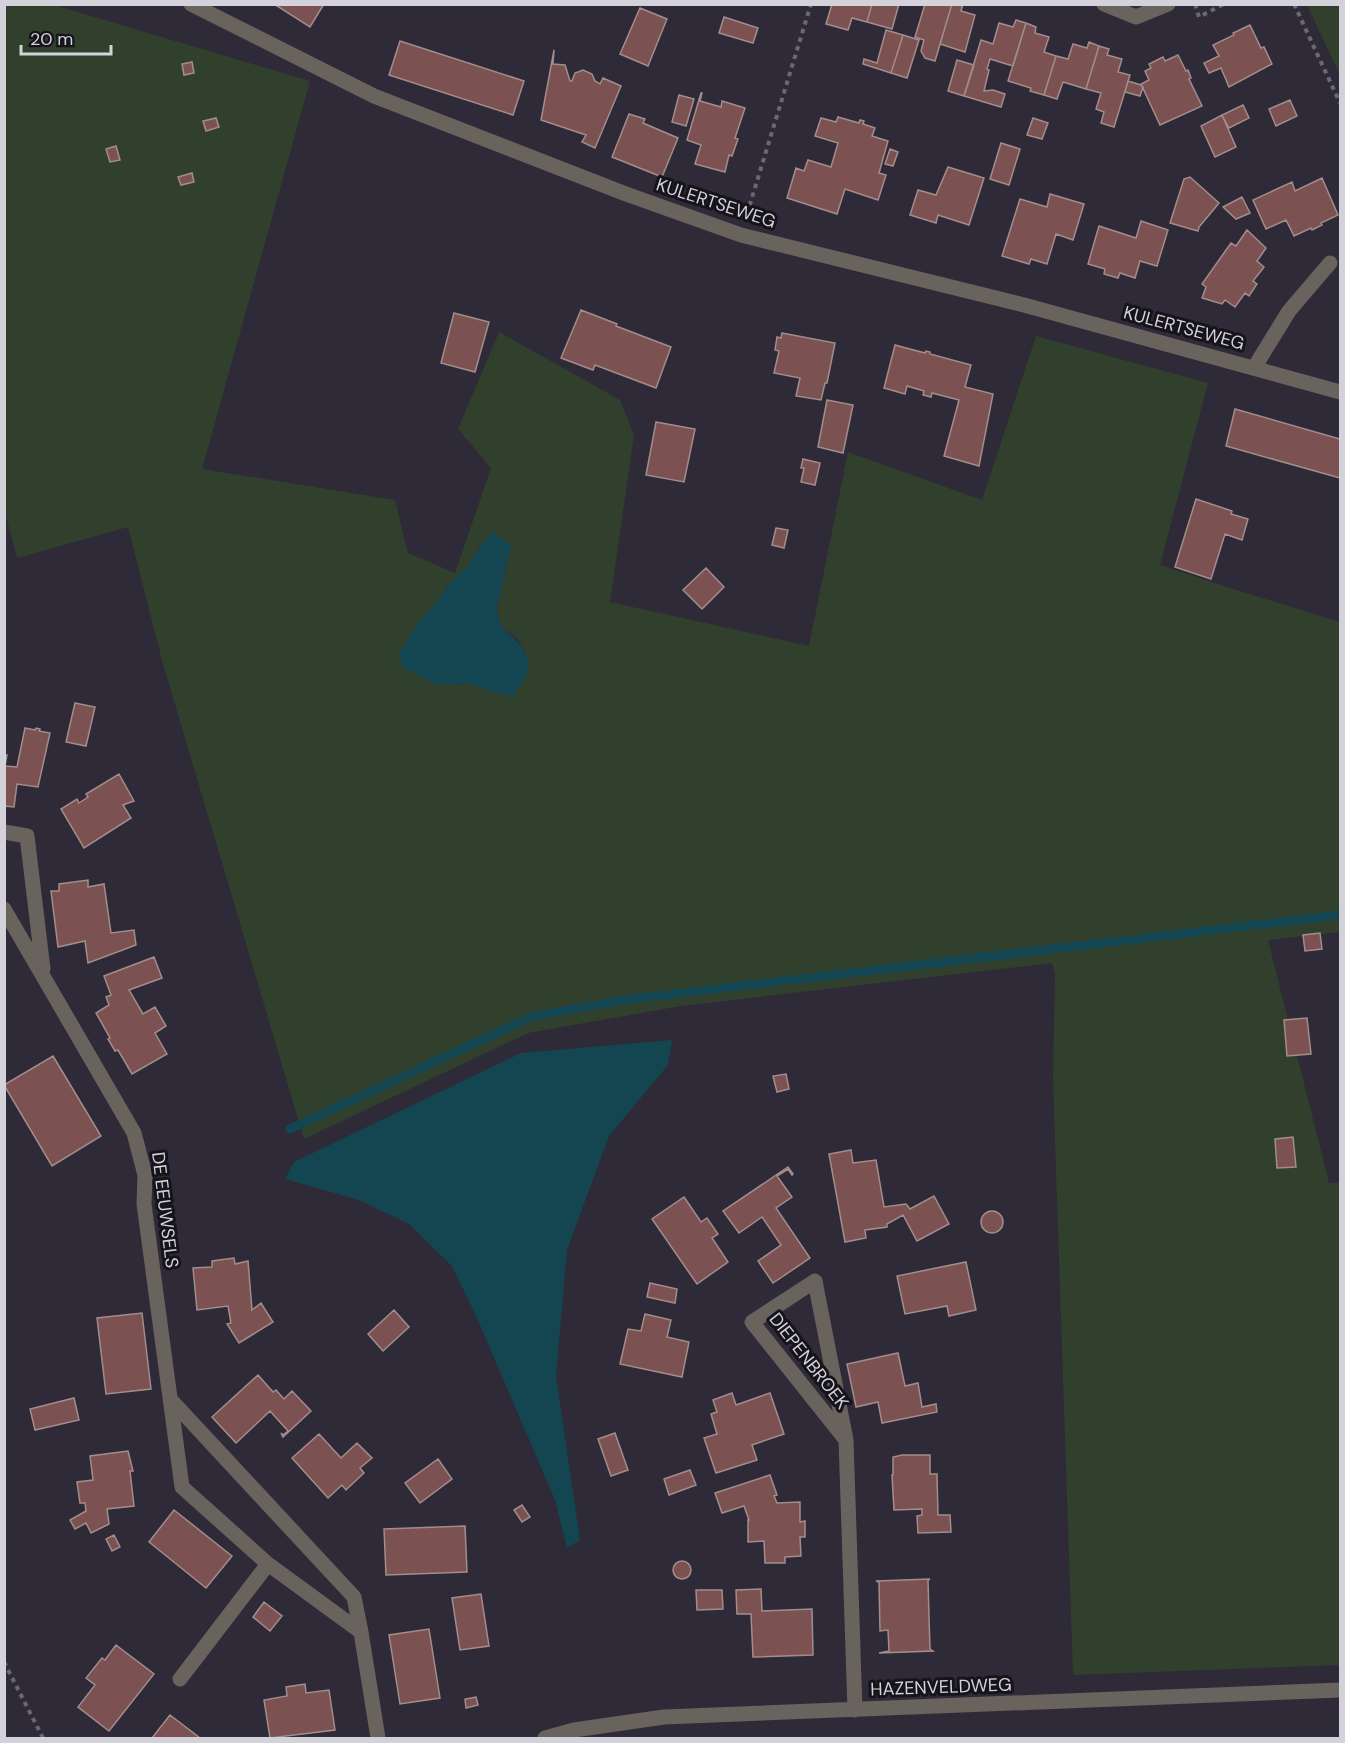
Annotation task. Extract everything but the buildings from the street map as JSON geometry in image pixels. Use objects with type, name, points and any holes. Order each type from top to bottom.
[{"type":"street","name":"KULERTSEWEG","points":[[191,4],[374,96],[626,194],[741,235],[1024,305],[1341,392]]},
{"type":"street","points":[[1104,4],[1137,17],[1168,4]]},
{"type":"street","name":"KULERTSEWEG","points":[[1254,368],[1289,311],[1330,263]]},
{"type":"street","name":"DE EEUWSELS","points":[[4,832],[27,836],[44,976]]},
{"type":"street","name":"DE EEUWSELS","points":[[4,909],[134,1132],[145,1175],[144,1204],[182,1487],[268,1564],[361,1632]]},
{"type":"street","name":"DIEPENBROEK","points":[[846,1440],[752,1322],[815,1281],[846,1440],[855,1710]]},
{"type":"street","points":[[171,1400],[354,1597],[378,1738]]},
{"type":"street","points":[[180,1680],[268,1564]]},
{"type":"street","name":"HAZENVELDWEG","points":[[545,1738],[574,1730],[664,1717],[1341,1690]]},
{"type":"path","points":[[741,235],[811,4]]},
{"type":"path","points":[[1195,4],[1199,17],[1224,4]]},
{"type":"path","points":[[1294,4],[1341,103]]},
{"type":"path","points":[[4,1662],[43,1738]]},
{"type":"green space","points":[[4,5],[54,5],[310,81],[202,469],[395,500],[408,553],[455,573],[491,468],[458,429],[499,332],[620,400],[634,435],[610,602],[809,646],[848,452],[982,500],[1036,336],[1208,383],[1160,565],[1340,622],[1340,932],[1268,940],[1329,1183],[1340,1183],[1340,1665],[1073,1675],[1053,1079],[1055,974],[1052,963],[681,1006],[528,1033],[304,1139],[163,664],[128,527],[17,558],[5,513]],"holes":[[[481,546],[511,546],[497,607],[500,625],[517,639],[526,653],[489,691],[471,684],[438,685],[416,626],[449,584],[468,565]]]},
{"type":"green space","points":[[1307,5],[1340,5],[1340,75]]},
{"type":"water","points":[[492,531],[511,546],[497,607],[500,625],[524,649],[527,657],[526,674],[513,696],[471,684],[438,685],[403,668],[398,655],[416,626],[449,584],[468,565]]},
{"type":"water","points":[[672,1040],[668,1065],[609,1136],[567,1250],[556,1376],[580,1540],[567,1548],[555,1500],[477,1318],[452,1266],[409,1224],[359,1200],[285,1179],[294,1162],[521,1053]]},
{"type":"waterway","points":[[290,1129],[533,1016],[631,999],[1340,915]]}]
